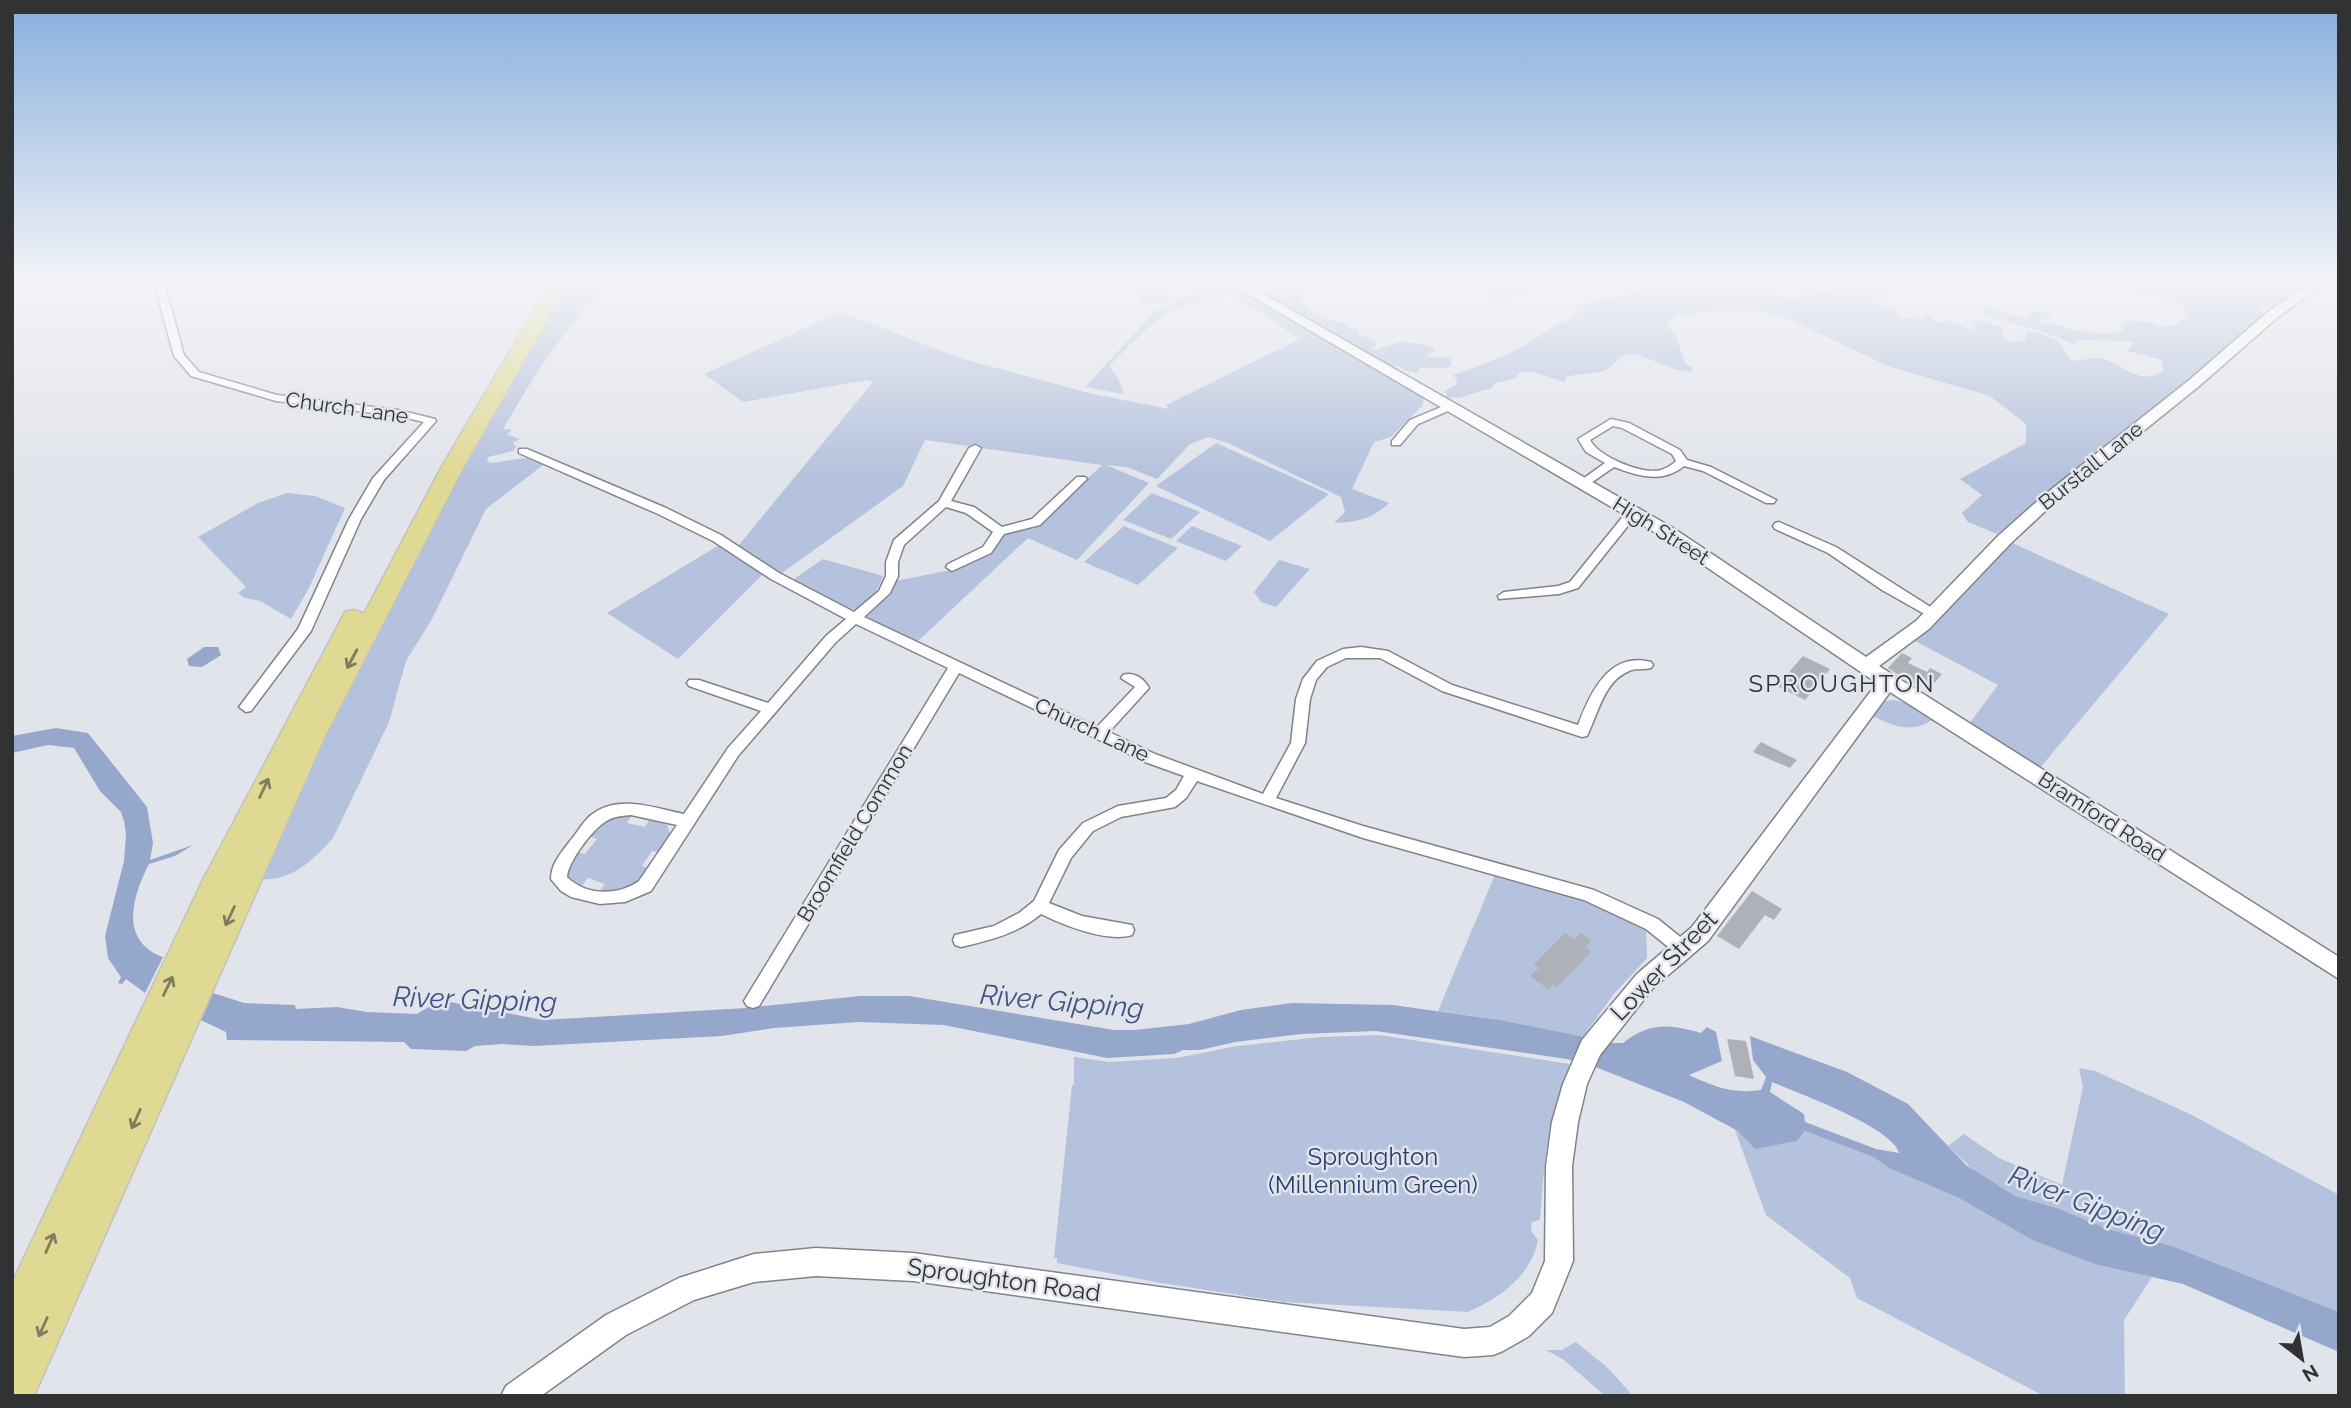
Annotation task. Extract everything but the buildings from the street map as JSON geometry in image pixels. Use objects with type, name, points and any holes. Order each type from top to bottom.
[{"type":"highway","points":[[17,1370],[151,1052],[247,852],[312,736],[448,461],[511,345]]},
{"type":"highway","points":[[448,461],[521,345]]},
{"type":"street","name":"Church Lane","points":[[176,345],[179,356],[195,374],[276,398],[398,413],[431,421],[379,478],[355,519],[304,631],[246,708]]},
{"type":"street","name":"High Street","points":[[1343,345],[1451,406],[1509,443],[1633,512],[1866,664]]},
{"type":"street","name":"Burstall Lane","points":[[1866,664],[1897,647],[2046,502],[2238,345]]},
{"type":"street","points":[[1396,443],[1414,422],[1451,406]]},
{"type":"street","points":[[1682,463],[1676,452],[1625,425],[1611,422],[1584,439],[1590,450],[1614,463],[1654,475],[1664,474],[1682,463],[1707,469],[1770,500]]},
{"type":"street","points":[[687,821],[624,809],[603,815],[561,864],[559,880],[570,889],[608,899],[634,895],[649,880],[733,751],[831,639],[884,593],[891,576],[894,550],[901,539],[944,503],[975,448]]},
{"type":"street","name":"Church Lane","points":[[523,451],[625,493],[706,533],[775,576],[854,618],[1099,734],[1193,775],[1363,832],[1588,895],[1652,924],[1683,949]]},
{"type":"street","points":[[1584,484],[1614,463]]},
{"type":"street","points":[[944,503],[970,510],[1000,531],[1022,528],[1036,522],[1081,479]]},
{"type":"street","points":[[1504,596],[1559,590],[1574,585],[1633,512]]},
{"type":"street","points":[[1779,526],[1832,550],[1887,587],[1933,613]]},
{"type":"street","points":[[952,567],[987,550],[1000,531]]},
{"type":"street","points":[[1267,801],[1298,743],[1303,699],[1310,679],[1322,664],[1343,654],[1369,652],[1392,657],[1447,688],[1582,732],[1595,699],[1604,685],[1629,665],[1646,666]]},
{"type":"street","name":"Bramford Road","points":[[1866,664],[1888,681],[2339,969]]},
{"type":"street","name":"Broomfield Common","points":[[753,1001],[957,665]]},
{"type":"street","points":[[1099,734],[1142,688],[1139,683],[1128,678]]},
{"type":"street","name":"Lower Street","points":[[1519,1326],[1542,1303],[1559,1261],[1559,1167],[1565,1122],[1580,1072],[1604,1028],[1645,981],[1700,934],[1888,681]]},
{"type":"street","points":[[694,683],[740,696],[771,709]]},
{"type":"street","points":[[961,940],[1007,929],[1040,906],[1065,854],[1088,827],[1118,812],[1170,803],[1181,794],[1193,775]]},
{"type":"street","points":[[1040,906],[1072,923],[1126,930]]},
{"type":"street","name":"Sproughton Road","points":[[516,1396],[616,1325],[689,1289],[754,1268],[816,1262],[913,1267],[1464,1343],[1493,1341],[1519,1326]]},
{"type":"green space","points":[[528,345],[557,345],[540,367],[503,429],[512,430],[507,434],[520,439],[513,443],[516,447],[513,451],[488,457],[487,461],[491,463],[539,456],[547,462],[486,509],[432,619],[406,661],[389,722],[333,838],[308,863],[289,874],[278,878],[255,879],[352,673]]},
{"type":"green space","points":[[769,345],[926,345],[963,359],[1089,393],[1169,409],[1166,405],[1288,345],[1333,345],[1424,398],[1422,406],[1391,437],[1374,442],[1352,489],[1389,503],[1364,519],[1334,523],[1345,512],[1341,497],[1228,443],[1208,437],[1190,444],[1157,479],[1127,467],[1106,465],[1149,483],[1077,560],[1028,538],[917,642],[866,617],[887,595],[895,581],[951,570],[1005,535],[1039,524],[1102,465],[925,440],[903,486],[782,573],[738,546],[873,382],[867,380],[743,402],[704,374]]},
{"type":"green space","points":[[1124,345],[1130,345],[1109,366],[1118,378],[1124,394],[1085,387]]},
{"type":"green space","points":[[1350,345],[1376,345],[1370,351],[1391,345],[1423,345],[1436,349],[1426,357],[1451,357],[1451,366],[1442,369],[1420,367],[1418,373],[1398,366],[1395,367],[1398,372]]},
{"type":"green space","points":[[1525,345],[1679,345],[1685,363],[1694,369],[1690,372],[1674,369],[1639,355],[1627,354],[1604,371],[1566,377],[1565,382],[1521,371],[1514,379],[1495,383],[1491,389],[1458,398],[1447,397],[1445,391],[1456,385],[1457,380],[1453,375],[1504,356]]},
{"type":"green space","points":[[1843,345],[2060,345],[2071,360],[2100,358],[2146,377],[2163,371],[2162,360],[2127,351],[2133,345],[2237,345],[2046,502],[1997,534],[1968,522],[1962,513],[1982,495],[1960,479],[2026,443],[2026,424],[1990,396],[1888,366]]},
{"type":"green space","points":[[1216,443],[1329,494],[1270,541],[1156,486]]},
{"type":"green space","points":[[287,493],[315,496],[345,508],[309,588],[291,619],[260,601],[245,598],[238,593],[246,587],[198,537],[258,503]]},
{"type":"green space","points":[[1152,493],[1200,512],[1171,539],[1123,520]]},
{"type":"green space","points":[[1124,526],[1178,548],[1138,585],[1084,562]]},
{"type":"green space","points":[[1192,526],[1242,546],[1226,561],[1176,541]]},
{"type":"green space","points":[[2008,541],[2169,614],[2039,769],[1969,724],[1998,685],[1915,641]]},
{"type":"green space","points":[[719,545],[763,574],[678,659],[607,613]]},
{"type":"green space","points":[[823,559],[883,576],[871,597],[851,610],[791,581]]},
{"type":"green space","points":[[1279,560],[1310,569],[1276,607],[1261,602],[1254,592]]},
{"type":"green space","points":[[1885,701],[1906,703],[1942,725],[1932,720],[1918,726],[1904,727],[1875,717],[1868,720]]},
{"type":"green space","points":[[621,813],[632,815],[627,823],[645,827],[650,819],[667,825],[671,837],[662,853],[652,851],[642,866],[651,869],[629,892],[599,892],[605,884],[588,878],[581,887],[567,880],[565,868],[576,852],[585,854],[597,839],[588,836],[601,821]]},
{"type":"green space","points":[[1498,875],[1601,904],[1646,928],[1647,958],[1613,995],[1583,1037],[1438,1011],[1494,877]]},
{"type":"green space","name":"Sproughton (Millennium Green)","points":[[1379,1035],[1570,1064],[1551,1122],[1540,1220],[1532,1222],[1531,1231],[1538,1240],[1529,1264],[1502,1293],[1468,1312],[1284,1302],[1155,1282],[1057,1263],[1057,1258],[1054,1258],[1074,1085],[1074,1057],[1109,1062],[1177,1058],[1237,1046],[1321,1037]]},
{"type":"green space","points":[[2079,1068],[2095,1071],[2190,1114],[2339,1195],[2339,1312],[2172,1246],[2108,1229],[2057,1208],[2015,1196],[1981,1177],[1948,1146],[1964,1134],[1999,1158],[2062,1185],[2083,1087]]},
{"type":"green space","points":[[1735,1130],[1779,1144],[1797,1141],[1805,1131],[1873,1157],[1891,1169],[1959,1198],[2032,1240],[2095,1263],[2152,1277],[2124,1320],[2125,1396],[2044,1396],[1857,1298],[1850,1278],[1766,1215]]},
{"type":"green space","points":[[1576,1342],[1608,1368],[1633,1396],[1605,1396],[1564,1360],[1546,1350],[1562,1350]]},
{"type":"shaded area","points":[[204,647],[218,647],[221,655],[202,667],[189,666],[187,659]]},
{"type":"shaded area","points":[[56,728],[88,733],[147,807],[153,843],[150,860],[193,845],[175,856],[149,864],[138,890],[133,917],[135,929],[149,950],[163,957],[145,993],[126,979],[122,984],[118,983],[121,977],[108,958],[105,936],[124,861],[126,834],[121,812],[100,791],[74,748],[48,745],[12,753],[12,736]]},
{"type":"shaded area","points":[[210,992],[244,1003],[295,1005],[296,1009],[337,1007],[367,1012],[417,1014],[432,1005],[450,1002],[543,1020],[746,1008],[860,996],[909,996],[1114,1030],[1189,1024],[1241,1010],[1292,1003],[1393,1005],[1500,1020],[1614,1043],[1623,1043],[1651,1028],[1679,1028],[1701,1033],[1707,1027],[1716,1032],[1722,1061],[1689,1075],[1724,1088],[1761,1090],[1766,1077],[1753,1060],[1750,1036],[1847,1072],[1908,1104],[1966,1165],[2015,1196],[2057,1208],[2108,1229],[2172,1246],[2339,1312],[2339,1352],[2183,1284],[2095,1264],[2032,1240],[1959,1198],[1891,1169],[1873,1157],[1805,1131],[1797,1141],[1755,1149],[1738,1131],[1684,1102],[1598,1068],[1567,1059],[1376,1031],[1302,1034],[1235,1042],[1200,1050],[1183,1050],[1174,1054],[1107,1058],[944,1025],[858,1022],[774,1028],[722,1036],[533,1046],[502,1044],[475,1046],[466,1051],[411,1049],[404,1042],[227,1040],[226,1032],[192,1016]],"holes":[[[1772,1082],[1863,1122],[1893,1143],[1899,1153],[1876,1149],[1805,1122],[1804,1114],[1770,1092]]]},
{"type":"district","name":"SPROUGHTON","points":[[1842,684]]},
{"type":"water label","name":"River Gipping","points":[[475,999]]},
{"type":"water label","name":"River Gipping","points":[[1062,1001]]},
{"type":"water label","name":"River Gipping","points":[[2087,1203]]}]
